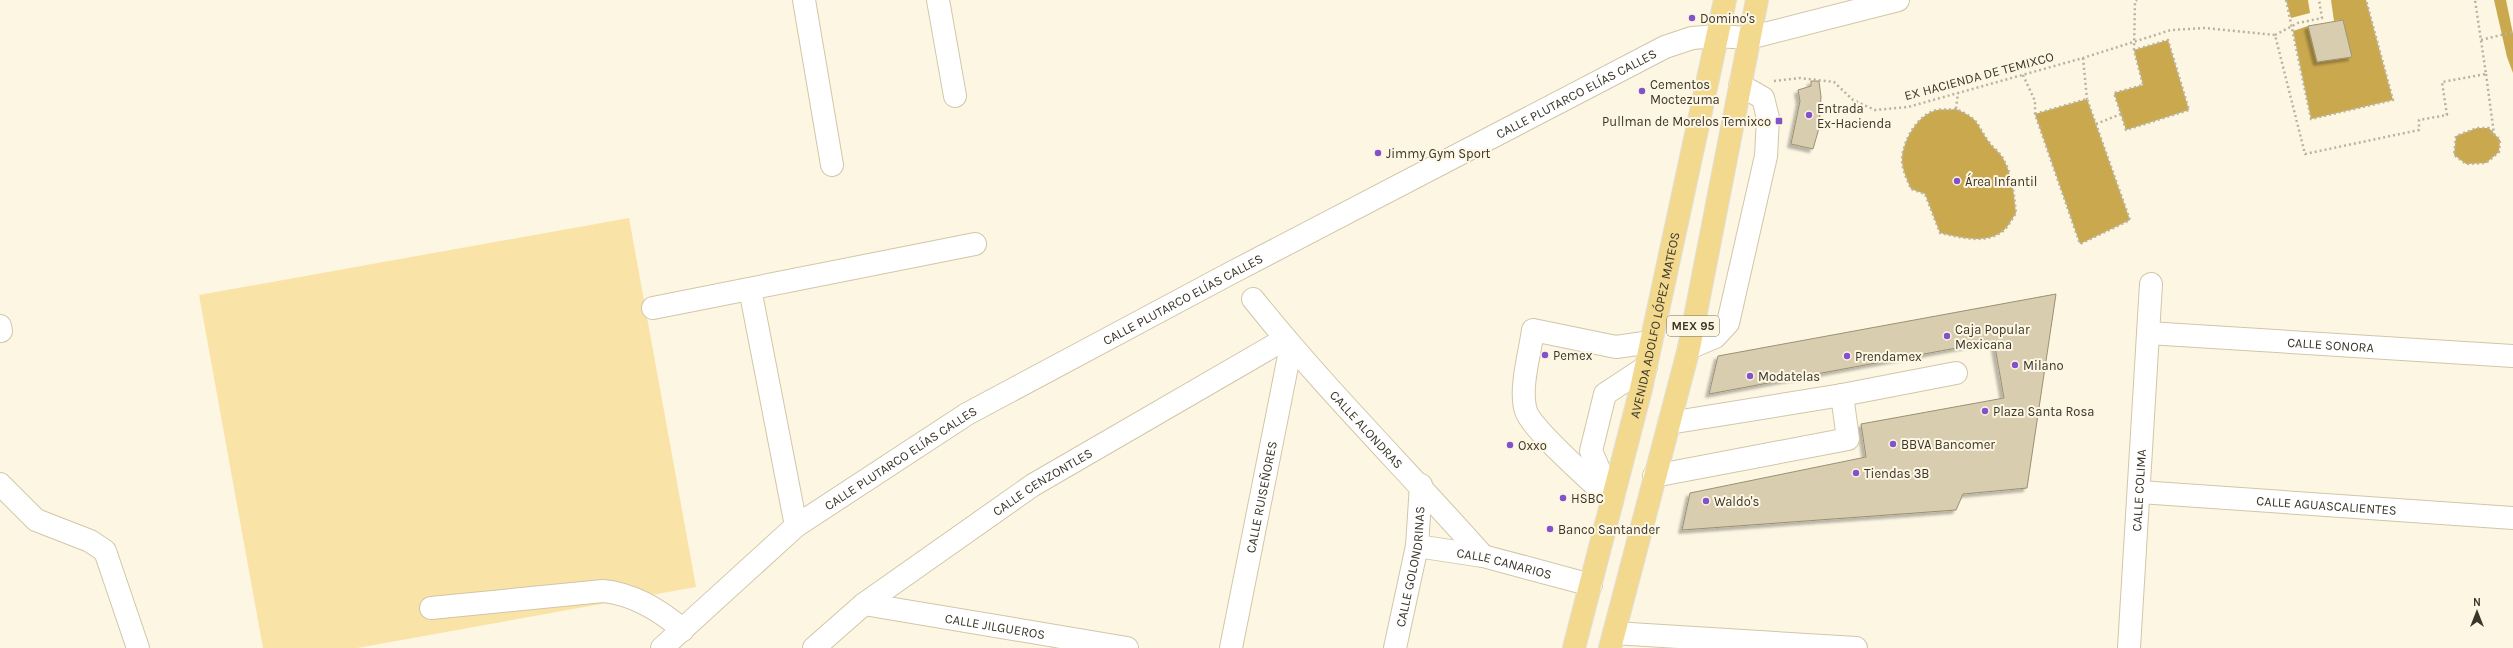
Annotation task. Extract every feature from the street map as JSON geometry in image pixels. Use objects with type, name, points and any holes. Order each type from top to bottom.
[{"type":"main road","name":"AVENIDA ADOLFO LÓPEZ MATEOS","points":[[1574,648],[1641,389],[1725,0]]},
{"type":"main road","name":"MEX 95","points":[[1612,641],[1654,476],[1689,348],[1749,38],[1758,0]]},
{"type":"main road","points":[[1641,389],[1676,396]]},
{"type":"street","points":[[804,0],[832,165]]},
{"type":"street","points":[[938,0],[955,96]]},
{"type":"street","name":"CALLE PLUTARCO ELÍAS CALLES","points":[[662,648],[796,526],[967,414],[1216,281],[1666,47],[1692,38],[1717,36],[1749,38],[1898,0]]},
{"type":"street","points":[[1689,348],[1715,337],[1728,323],[1766,156],[1768,118],[1763,98],[1740,85]]},
{"type":"street","points":[[653,308],[975,244]]},
{"type":"street","name":"CALLE COLIMA","points":[[2130,648],[2151,284]]},
{"type":"street","points":[[750,289],[796,526]]},
{"type":"street","name":"CALLE ALONDRAS","points":[[1253,299],[1288,342],[1421,485],[1482,556]]},
{"type":"street","points":[[1612,501],[1540,432],[1526,411],[1525,381],[1534,330],[1616,347],[1651,342]]},
{"type":"street","name":"CALLE SONORA","points":[[2148,333],[2513,356]]},
{"type":"street","name":"CALLE CENZONTLES","points":[[814,648],[864,604],[1033,485],[1288,342]]},
{"type":"street","name":"CALLE RUISEÑORES","points":[[1231,648],[1288,342]]},
{"type":"street","points":[[1612,501],[1591,451],[1592,444],[1605,394],[1646,367]]},
{"type":"street","points":[[1669,423],[1842,395],[1956,373]]},
{"type":"street","points":[[1654,476],[1848,439],[1842,395]]},
{"type":"street","points":[[0,484],[36,520],[90,541],[105,551],[138,648]]},
{"type":"street","name":"CALLE GOLONDRINAS","points":[[1395,648],[1417,546],[1421,485]]},
{"type":"street","name":"CALLE AGUASCALIENTES","points":[[2140,492],[2513,518]]},
{"type":"street","name":"CALLE CANARIOS","points":[[1417,546],[1482,556],[1591,584]]},
{"type":"street","points":[[430,608],[603,591],[618,592],[664,613],[682,630]]},
{"type":"street","name":"CALLE JILGUEROS","points":[[864,604],[1127,648]]},
{"type":"street","points":[[1612,641],[1856,648]]},
{"type":"path","points":[[2134,50],[2168,40],[2189,110],[2126,130],[2114,92],[2143,86],[2134,50],[2135,1],[2137,0]]},
{"type":"path","points":[[2286,0],[2311,119],[2393,100],[2366,0]]},
{"type":"path","points":[[2319,0],[2322,18],[2292,26],[2275,35],[2305,154],[2419,130],[2419,120],[2447,116],[2442,82],[2486,74]]},
{"type":"path","points":[[2475,0],[2483,39],[2494,134],[2500,140],[2499,152],[2486,163],[2466,164],[2454,155],[2456,136],[2477,128],[2489,128],[2494,134]]},
{"type":"path","name":"EX HACIENDA DE TEMIXCO","points":[[1770,81],[1800,78],[1834,82],[1853,100],[1875,110],[1908,107],[2083,58],[2171,30],[2205,28],[2275,35]]},
{"type":"path","points":[[2483,39],[2513,32]]},
{"type":"path","points":[[2023,75],[2035,101],[2035,114],[2080,244],[2130,220],[2087,99],[2083,58]]},
{"type":"path","points":[[1956,109],[1958,93]]},
{"type":"path","points":[[2035,114],[2087,99]]},
{"type":"path","points":[[1956,109],[1974,117],[1989,142],[2001,154],[2009,174],[2014,195],[2016,213],[2002,231],[1985,239],[1966,238],[1940,233],[1925,194],[1911,189],[1904,172],[1902,158],[1911,132],[1924,116],[1936,110],[1956,109]]},
{"type":"path","points":[[2096,124],[2121,114]]},
{"type":"shaded area","points":[[2286,0],[2308,0],[2310,13],[2291,18]]},
{"type":"shaded area","points":[[2331,0],[2366,0],[2393,100],[2311,119],[2293,31],[2308,26],[2318,62],[2352,57],[2343,20],[2334,21]]},
{"type":"shaded area","points":[[2494,0],[2506,0],[2513,34],[2513,73],[2507,57]]},
{"type":"shaded area","points":[[2168,40],[2189,110],[2126,130],[2114,93],[2143,85],[2134,50]]},
{"type":"shaded area","points":[[2087,99],[2130,220],[2080,244],[2035,114]]},
{"type":"shaded area","points":[[1956,109],[1970,116],[1977,122],[1990,144],[2004,160],[2012,182],[2016,213],[2003,231],[1988,238],[1972,239],[1940,233],[1925,194],[1911,189],[1903,167],[1902,159],[1905,144],[1918,122],[1930,112]]},
{"type":"shaded area","points":[[2477,128],[2489,128],[2500,140],[2499,152],[2486,163],[2466,164],[2454,155],[2456,136]]},
{"type":"shaded area","points":[[629,218],[696,587],[357,648],[263,648],[199,295]]},
{"type":"building","points":[[2343,20],[2352,57],[2317,62],[2308,26]]},
{"type":"building","name":"Entrada Ex-Hacienda","points":[[1811,81],[1819,81],[1821,97],[1819,128],[1813,149],[1791,144],[1800,101],[1798,90],[1811,86]]},
{"type":"building","name":"Plaza Santa Rosa","points":[[2056,294],[2027,488],[1963,494],[1956,510],[1682,530],[1690,493],[1866,457],[1861,424],[2004,398],[1994,341],[1709,394],[1718,356]]},
{"type":"place","name":"Domino's","points":[[1692,18]]},
{"type":"place","name":"Cementos Moctezuma","points":[[1642,91]]},
{"type":"place","name":"Entrada Ex-Hacienda","points":[[1809,115]]},
{"type":"place","name":"Pullman de Morelos Temixco","points":[[1779,121]]},
{"type":"place","name":"Jimmy Gym Sport","points":[[1378,153]]},
{"type":"place","name":"Área Infantil","points":[[1957,181]]},
{"type":"place","name":"Caja Popular Mexicana","points":[[1947,336]]},
{"type":"place","name":"Pemex","points":[[1545,355]]},
{"type":"place","name":"Prendamex","points":[[1847,356]]},
{"type":"place","name":"Milano","points":[[2015,365]]},
{"type":"place","name":"Modatelas","points":[[1750,376]]},
{"type":"place","name":"Plaza Santa Rosa","points":[[1985,411]]},
{"type":"place","name":"BBVA Bancomer","points":[[1893,444]]},
{"type":"place","name":"Oxxo","points":[[1510,445]]},
{"type":"place","name":"Tiendas 3B","points":[[1856,473]]},
{"type":"place","name":"HSBC","points":[[1563,498]]},
{"type":"place","name":"Waldo's","points":[[1706,501]]},
{"type":"place","name":"Banco Santander","points":[[1550,529]]}]
